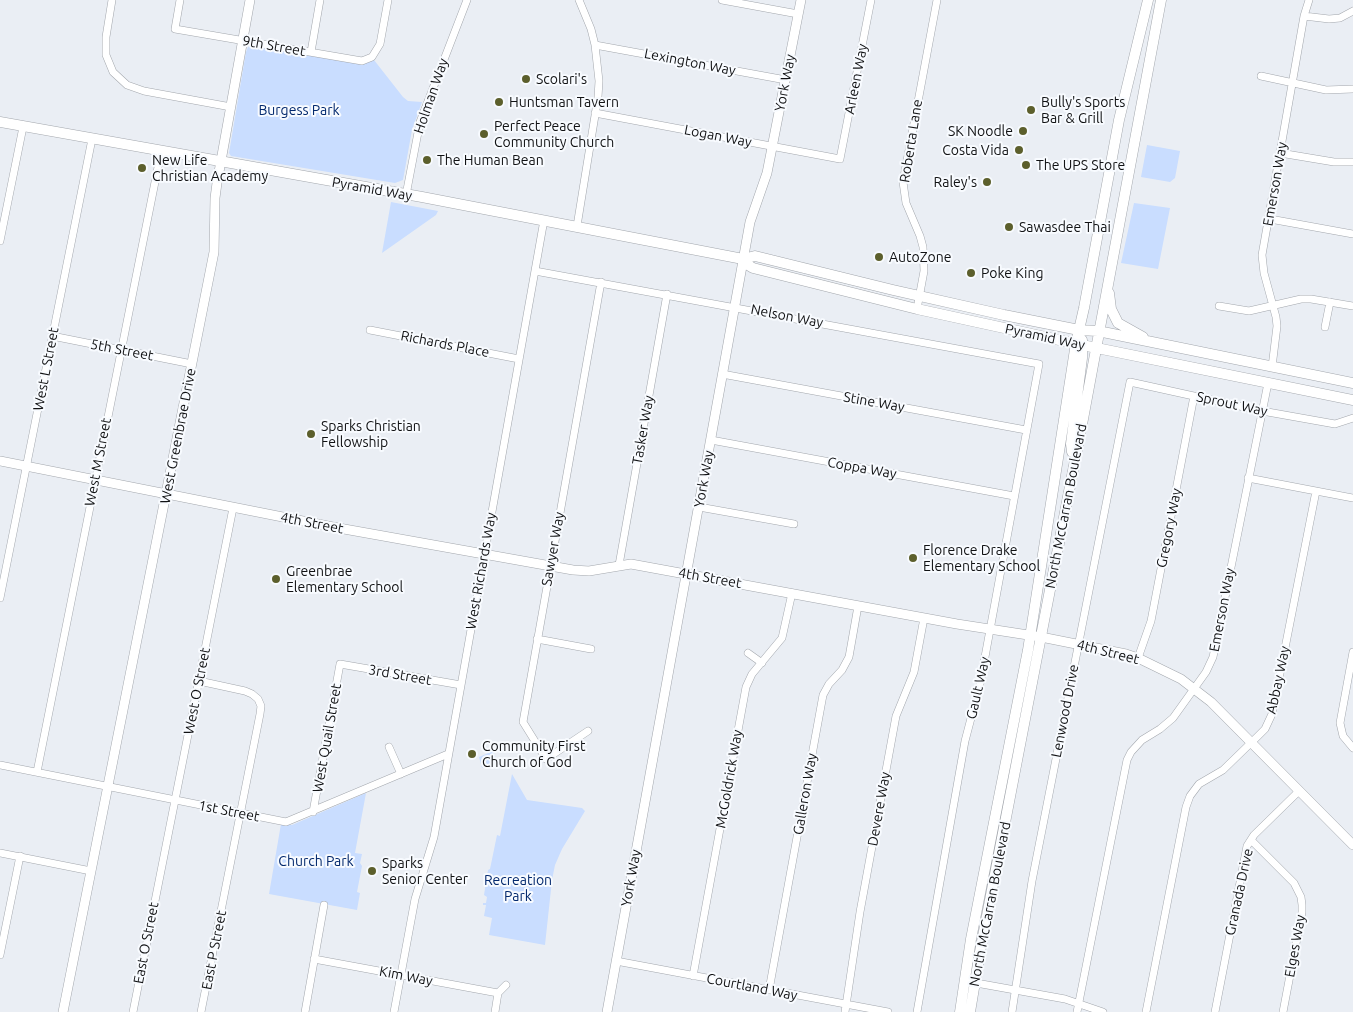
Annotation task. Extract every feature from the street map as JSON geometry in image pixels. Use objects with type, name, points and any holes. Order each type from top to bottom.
[{"type":"main road","name":"North McCarran Boulevard","points":[[1035,636],[1079,344],[1079,330],[1114,145],[1148,0]]},
{"type":"main road","name":"North McCarran Boulevard","points":[[970,1012],[970,982],[975,920],[1074,463],[1161,0]]},
{"type":"main road","points":[[1134,57],[1139,60],[1144,88]]},
{"type":"main road","name":"Pyramid Way","points":[[0,122],[221,163],[406,194],[743,259],[755,256],[920,296],[1079,330],[1098,331],[1353,384]]},
{"type":"main road","name":"Pyramid Way","points":[[743,259],[753,268],[917,309],[1353,400]]},
{"type":"main road","points":[[1108,282],[1110,309],[1118,323],[1155,343]]},
{"type":"main road","points":[[1074,463],[1071,444],[1079,344]]},
{"type":"main road","name":"North McCarran Boulevard","points":[[960,1012],[970,982]]},
{"type":"street","points":[[112,0],[106,37],[106,55],[114,72],[127,85],[144,91],[231,107]]},
{"type":"street","name":"9th Street","points":[[180,0],[175,29],[357,60],[365,60],[372,57],[380,44],[388,0]]},
{"type":"street","name":"West Greenbrae Drive","points":[[63,1012],[214,252],[215,198],[250,0]]},
{"type":"street","points":[[311,52],[320,0]]},
{"type":"street","name":"Holman Way","points":[[406,194],[420,122],[467,0]]},
{"type":"street","points":[[577,226],[595,113],[598,81],[595,45],[580,0]]},
{"type":"street","points":[[722,0],[798,14]]},
{"type":"street","name":"York Way","points":[[607,1012],[750,222],[767,173],[801,0]]},
{"type":"street","name":"Arleen Way","points":[[840,159],[871,0]]},
{"type":"street","name":"Roberta Lane","points":[[917,309],[924,271],[923,245],[906,203],[903,182],[937,0]]},
{"type":"street","name":"Emerson Way","points":[[1272,367],[1277,326],[1262,264],[1262,255],[1270,219],[1304,16],[1309,0]]},
{"type":"street","points":[[1304,16],[1329,19],[1340,18],[1353,12]]},
{"type":"street","name":"Lexington Way","points":[[595,45],[786,80]]},
{"type":"street","points":[[1261,76],[1293,81],[1326,90],[1353,89]]},
{"type":"street","name":"Logan Way","points":[[595,113],[840,159]]},
{"type":"street","points":[[0,241],[23,127]]},
{"type":"street","name":"West L Street","points":[[0,598],[92,139]]},
{"type":"street","name":"West M Street","points":[[36,772],[160,152]]},
{"type":"street","points":[[1280,153],[1334,162],[1353,162]]},
{"type":"street","points":[[1270,219],[1353,234]]},
{"type":"street","name":"West Richards Way","points":[[394,1012],[419,883],[434,837],[544,220]]},
{"type":"street","name":"Nelson Way","points":[[535,271],[734,306],[1039,364]]},
{"type":"street","name":"Sawyer Way","points":[[588,731],[546,759],[523,722],[601,282]]},
{"type":"street","name":"Tasker Way","points":[[619,565],[667,294]]},
{"type":"street","points":[[1220,306],[1249,311],[1301,299],[1353,306]]},
{"type":"street","points":[[1325,326],[1330,302]]},
{"type":"street","name":"Richards Place","points":[[370,330],[519,359]]},
{"type":"street","name":"5th Street","points":[[52,336],[192,364]]},
{"type":"street","name":"Gault Way","points":[[917,1012],[965,741],[980,684],[1039,364]]},
{"type":"street","name":"Stine Way","points":[[722,374],[1026,430]]},
{"type":"street","name":"Sprout Way","points":[[1130,382],[1262,411],[1335,424],[1353,418]]},
{"type":"street","name":"Lenwood Drive","points":[[1012,1012],[1032,881],[1130,382]]},
{"type":"street","name":"Emerson Way","points":[[1077,1012],[1127,760],[1131,752],[1142,740],[1160,729],[1172,718],[1206,672],[1213,657],[1268,383]]},
{"type":"street","name":"Gregory Way","points":[[1138,658],[1150,621],[1194,396]]},
{"type":"street","name":"Coppa Way","points":[[711,440],[1014,496]]},
{"type":"street","name":"4th Street","points":[[0,461],[333,528],[550,566],[580,571],[630,564],[924,618],[1035,636],[1138,658],[1166,671],[1194,688],[1211,702],[1353,845]]},
{"type":"street","points":[[1248,478],[1353,498]]},
{"type":"street","name":"Abbay Way","points":[[1146,1012],[1187,803],[1199,784],[1224,770],[1265,729],[1272,714],[1316,491]]},
{"type":"street","points":[[699,506],[794,524]]},
{"type":"street","name":"West O Street","points":[[160,874],[233,508]]},
{"type":"street","name":"McGoldrick Way","points":[[693,976],[746,687],[752,674],[782,638],[792,593]]},
{"type":"street","name":"Galleron Way","points":[[769,990],[823,695],[829,684],[842,670],[848,657],[858,606]]},
{"type":"street","name":"Devere Way","points":[[845,1008],[860,912],[896,716],[914,672],[924,618]]},
{"type":"street","points":[[537,639],[592,649]]},
{"type":"street","points":[[1353,652],[1340,723],[1343,736],[1353,748]]},
{"type":"street","points":[[748,653],[762,663]]},
{"type":"street","name":"3rd Street","points":[[340,664],[461,686]]},
{"type":"street","name":"West Quail Street","points":[[314,812],[340,664]]},
{"type":"street","name":"East P Street","points":[[198,682],[252,694],[258,699],[260,706],[241,813],[201,1012]]},
{"type":"street","points":[[389,747],[401,774]]},
{"type":"street","name":"1st Street","points":[[0,765],[286,822],[314,812],[448,754]]},
{"type":"street","name":"Granada Drive","points":[[1215,1012],[1246,853],[1251,840],[1299,791]]},
{"type":"street","name":"Elges Way","points":[[1251,840],[1294,883],[1301,897],[1302,912],[1283,1012]]},
{"type":"street","points":[[0,853],[91,870]]},
{"type":"street","points":[[0,955],[20,856]]},
{"type":"street","name":"East O Street","points":[[133,1012],[160,874]]},
{"type":"street","points":[[305,1012],[324,905]]},
{"type":"street","name":"Kim Way","points":[[314,959],[498,994]]},
{"type":"street","name":"Courtland Way","points":[[616,961],[769,990],[845,1008],[888,1012]]},
{"type":"street","points":[[970,982],[1016,989],[1103,1012]]},
{"type":"street","points":[[495,1012],[498,994],[506,985]]},
{"type":"green space","name":"Burgess Park","points":[[252,45],[366,63],[374,60],[403,97],[408,101],[422,102],[412,130],[403,180],[395,183],[231,156],[229,153],[246,52],[248,47]]},
{"type":"green space","points":[[1147,145],[1180,151],[1175,178],[1170,182],[1141,177]]},
{"type":"green space","points":[[391,202],[438,211],[436,215],[382,253]]},
{"type":"green space","points":[[1134,203],[1170,208],[1158,269],[1121,263]]},
{"type":"green space","points":[[493,751],[497,761],[482,768],[479,757]]},
{"type":"green space","name":"Recreation Park","points":[[512,774],[527,800],[582,808],[585,811],[562,849],[555,865],[545,945],[489,935],[492,918],[484,916],[486,905],[483,905],[483,903],[486,903],[487,897],[484,895],[488,870],[490,869],[497,835],[500,836]]},
{"type":"green space","name":"Church Park","points":[[366,793],[355,853],[362,854],[360,863],[362,866],[357,892],[360,893],[357,910],[269,894],[281,824],[292,825]]},
{"type":"place","name":"Scolari's","points":[[526,79]]},
{"type":"place","name":"Huntsman Tavern","points":[[499,102]]},
{"type":"place","name":"Bully's Sports Bar & Grill","points":[[1031,110]]},
{"type":"place","name":"SK Noodle","points":[[1023,131]]},
{"type":"place","name":"Perfect Peace Community Church","points":[[484,134]]},
{"type":"place","name":"Costa Vida","points":[[1019,150]]},
{"type":"place","name":"The Human Bean","points":[[427,160]]},
{"type":"place","name":"The UPS Store","points":[[1026,165]]},
{"type":"place","name":"New Life Christian Academy","points":[[142,168]]},
{"type":"place","name":"Raley's","points":[[987,182]]},
{"type":"place","name":"Sawasdee Thai","points":[[1009,227]]},
{"type":"place","name":"AutoZone","points":[[879,257]]},
{"type":"place","name":"Poke King","points":[[971,273]]},
{"type":"place","name":"Sparks Christian Fellowship","points":[[311,434]]},
{"type":"place","name":"Florence Drake Elementary School","points":[[913,558]]},
{"type":"place","name":"Greenbrae Elementary School","points":[[276,579]]},
{"type":"place","name":"Community First Church of God","points":[[472,754]]},
{"type":"place","name":"Sparks Senior Center","points":[[372,871]]}]
